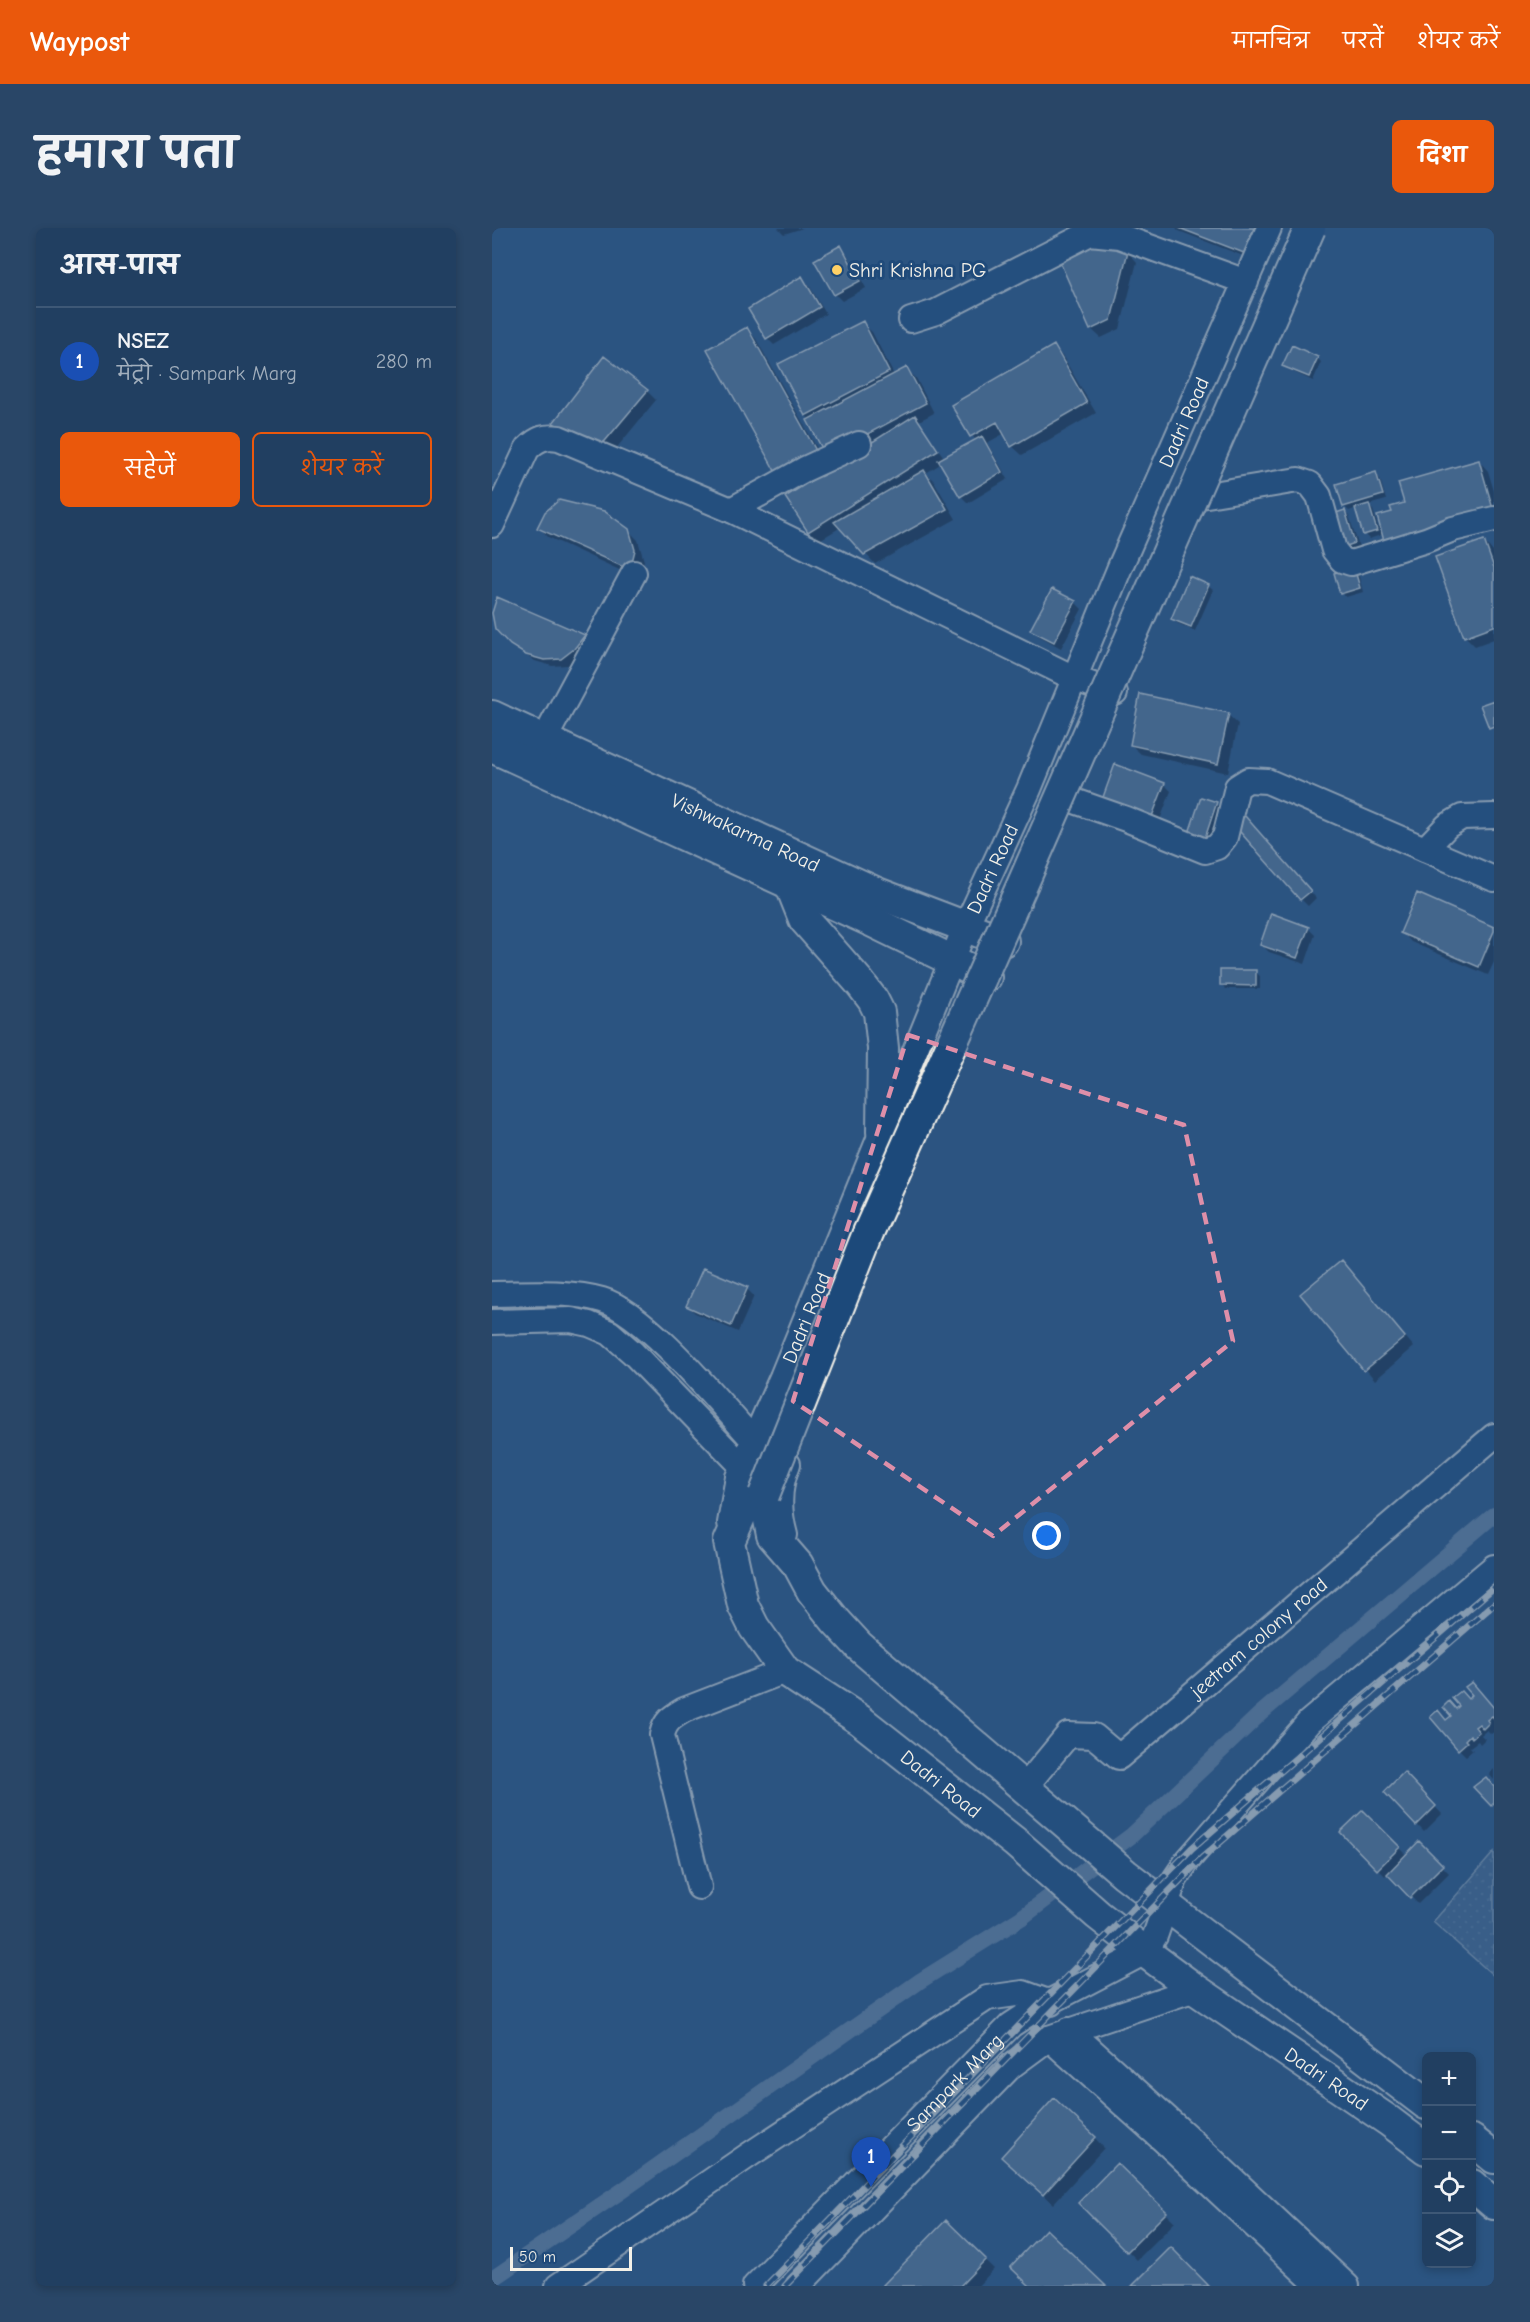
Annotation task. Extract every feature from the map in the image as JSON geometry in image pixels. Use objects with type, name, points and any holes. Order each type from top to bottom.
[{"type":"main road","points":[[759,1484],[784,1400],[908,1099],[990,908],[1112,635],[1287,228]]},
{"type":"main road","points":[[759,1484],[1310,228]]},
{"type":"main road","name":"Vishwakarma Road","points":[[492,716],[866,888],[1003,941]]},
{"type":"main road","name":"Vishwakarma Road","points":[[492,747],[986,977]]},
{"type":"main road","points":[[790,884],[804,920],[860,983],[879,1012],[884,1048],[882,1132]]},
{"type":"main road","name":"Dadri Road","points":[[759,1484],[729,1542],[743,1605],[754,1627],[785,1671],[860,1720],[1016,1843],[1098,1915],[1145,1952],[1195,1989],[1389,2121],[1422,2147]]},
{"type":"main road","name":"Dadri Road","points":[[759,1484],[772,1535],[798,1565],[812,1591],[859,1646],[1125,1874],[1422,2101]]},
{"type":"main road","points":[[1476,2143],[1494,2158]]},
{"type":"main road","points":[[1476,2188],[1494,2204]]},
{"type":"street","name":"Dadri Road","points":[[759,1484],[754,1441],[965,928],[1029,789],[1120,567],[1269,228]]},
{"type":"street","name":"Dadri Road","points":[[759,1484],[792,1456],[986,977],[1069,799],[1201,496],[1322,228]]},
{"type":"street","points":[[910,320],[936,312],[1090,233],[1119,236],[1246,282]]},
{"type":"street","points":[[492,525],[527,449],[537,440],[547,436],[559,438],[731,510],[1076,679],[1115,693]]},
{"type":"street","points":[[731,510],[805,469],[859,444]]},
{"type":"street","points":[[1201,496],[1298,480],[1310,483],[1319,496],[1334,550],[1342,560],[1351,563],[1453,529],[1494,519]]},
{"type":"street","points":[[544,740],[634,573]]},
{"type":"street","points":[[1069,799],[1205,851],[1217,847],[1225,837],[1238,787],[1248,780],[1267,781],[1494,879]]},
{"type":"street","points":[[1425,849],[1447,826],[1462,817],[1494,816]]},
{"type":"street","points":[[492,1294],[579,1294],[606,1301],[628,1314],[669,1349],[754,1441],[792,1456]]},
{"type":"street","points":[[492,1322],[571,1320],[589,1324],[610,1333],[633,1353],[759,1484]]},
{"type":"street","name":"jeetram colony road","points":[[1025,1787],[1068,1735],[1094,1736],[1119,1757],[1494,1436]]},
{"type":"street","points":[[1145,1952],[1155,1936],[1175,1879],[1188,1860],[1309,1722],[1494,1567]]},
{"type":"street","points":[[699,1887],[662,1735],[664,1724],[684,1710],[785,1671]]},
{"type":"street","name":"Sampark Marg","points":[[755,2286],[1011,2025],[1034,2010],[1145,1952]]},
{"type":"street","name":"Sampark Marg","points":[[798,2286],[1011,2066],[1059,2034],[1195,1989]]},
{"type":"street","points":[[558,2286],[749,2155],[987,1998],[1023,1993],[1050,2003]]},
{"type":"street","points":[[1059,2034],[1162,2139],[1319,2286]]},
{"type":"street","points":[[1059,2034],[1347,2286]]},
{"type":"highlighted area","points":[[908,1035],[1184,1125],[1233,1341],[993,1536],[793,1401]]},
{"type":"shaded area","points":[[1494,1852],[1494,1976],[1433,1922]]},
{"type":"building","points":[[1179,228],[1254,228],[1244,253]]},
{"type":"building","points":[[1103,240],[1128,251],[1111,320],[1090,330],[1060,262]]},
{"type":"building","name":"Shri Krishna PG","points":[[841,245],[860,281],[834,295],[814,260]]},
{"type":"building","points":[[802,276],[820,307],[766,339],[748,309]]},
{"type":"building","points":[[863,321],[889,372],[805,416],[778,364]]},
{"type":"building","points":[[747,327],[819,456],[779,478],[707,349]]},
{"type":"building","points":[[1054,345],[1087,403],[1011,447],[997,422],[970,437],[951,405]]},
{"type":"building","points":[[1292,345],[1318,357],[1309,377],[1282,366]]},
{"type":"building","points":[[604,356],[648,390],[600,447],[553,423]]},
{"type":"building","points":[[907,367],[926,403],[826,456],[807,420]]},
{"type":"building","points":[[915,415],[938,450],[808,532],[785,497]]},
{"type":"building","points":[[982,436],[1002,472],[960,497],[938,460]]},
{"type":"building","points":[[1479,460],[1493,509],[1384,541],[1377,516],[1392,512],[1390,507],[1404,503],[1398,483]]},
{"type":"building","points":[[924,470],[947,509],[864,555],[834,522]]},
{"type":"building","points":[[1376,472],[1383,495],[1343,507],[1336,484]]},
{"type":"building","points":[[559,500],[604,511],[629,529],[635,550],[630,570],[537,528],[545,512]]},
{"type":"building","points":[[1369,504],[1377,531],[1363,535],[1355,508]]},
{"type":"building","points":[[1345,510],[1355,543],[1341,548],[1330,515]]},
{"type":"building","points":[[1484,540],[1494,568],[1494,626],[1464,637],[1435,557]]},
{"type":"building","points":[[1354,567],[1360,588],[1340,594],[1334,573]]},
{"type":"building","points":[[1189,576],[1209,585],[1191,627],[1171,619]]},
{"type":"building","points":[[1052,589],[1076,601],[1054,642],[1030,630]]},
{"type":"building","points":[[497,597],[585,635],[574,649],[561,659],[544,660],[526,655],[510,645],[495,629],[492,613]]},
{"type":"building","points":[[1140,694],[1229,713],[1218,764],[1130,745]]},
{"type":"building","points":[[1494,700],[1494,726],[1489,728],[1480,705]]},
{"type":"building","points":[[1115,764],[1165,783],[1151,819],[1102,800]]},
{"type":"building","points":[[1201,797],[1217,802],[1204,841],[1188,836]]},
{"type":"building","points":[[1245,816],[1311,891],[1300,900],[1234,825]]},
{"type":"building","points":[[1417,893],[1494,927],[1479,967],[1400,933]]},
{"type":"building","points":[[1271,913],[1309,927],[1297,958],[1260,945]]},
{"type":"building","points":[[1220,970],[1256,970],[1256,986],[1220,985]]},
{"type":"building","points":[[1341,1260],[1405,1337],[1364,1371],[1300,1294]]},
{"type":"building","points":[[703,1268],[748,1287],[731,1326],[686,1306]]},
{"type":"building","points":[[1472,1682],[1494,1708],[1494,1718],[1492,1716],[1487,1720],[1489,1723],[1483,1729],[1479,1724],[1475,1727],[1479,1732],[1472,1738],[1470,1735],[1465,1740],[1467,1742],[1458,1750],[1430,1717],[1438,1710],[1446,1720],[1451,1716],[1443,1707],[1449,1701],[1456,1709],[1459,1706],[1452,1698],[1461,1691],[1468,1699],[1472,1695],[1465,1687]]},
{"type":"building","points":[[1404,1772],[1436,1806],[1416,1826],[1384,1792]]},
{"type":"building","points":[[1486,1777],[1494,1787],[1494,1803],[1491,1806],[1473,1787]]},
{"type":"building","points":[[1363,1810],[1400,1847],[1377,1870],[1340,1832]]},
{"type":"building","points":[[1419,1841],[1443,1865],[1410,1898],[1387,1874]]},
{"type":"building","points":[[1054,2098],[1096,2137],[1043,2195],[1001,2157]]},
{"type":"building","points":[[1117,2163],[1167,2212],[1127,2252],[1078,2203]]},
{"type":"building","points":[[946,2220],[986,2259],[960,2286],[882,2286]]},
{"type":"building","points":[[1046,2229],[1106,2286],[1030,2286],[1010,2267]]},
{"type":"building","points":[[1171,2247],[1209,2286],[1132,2286]]},
{"type":"waterway","points":[[492,2279],[623,2190],[920,1981],[1021,1918],[1131,1836],[1260,1714],[1494,1515]]},
{"type":"railway","points":[[766,2286],[1192,1848],[1494,1587]]},
{"type":"railway","points":[[785,2286],[1202,1858],[1494,1604]]},
{"type":"place","name":"Shri Krishna PG","points":[[837,270]]},
{"type":"place","name":"NSEZ","points":[[871,2187]]}]
